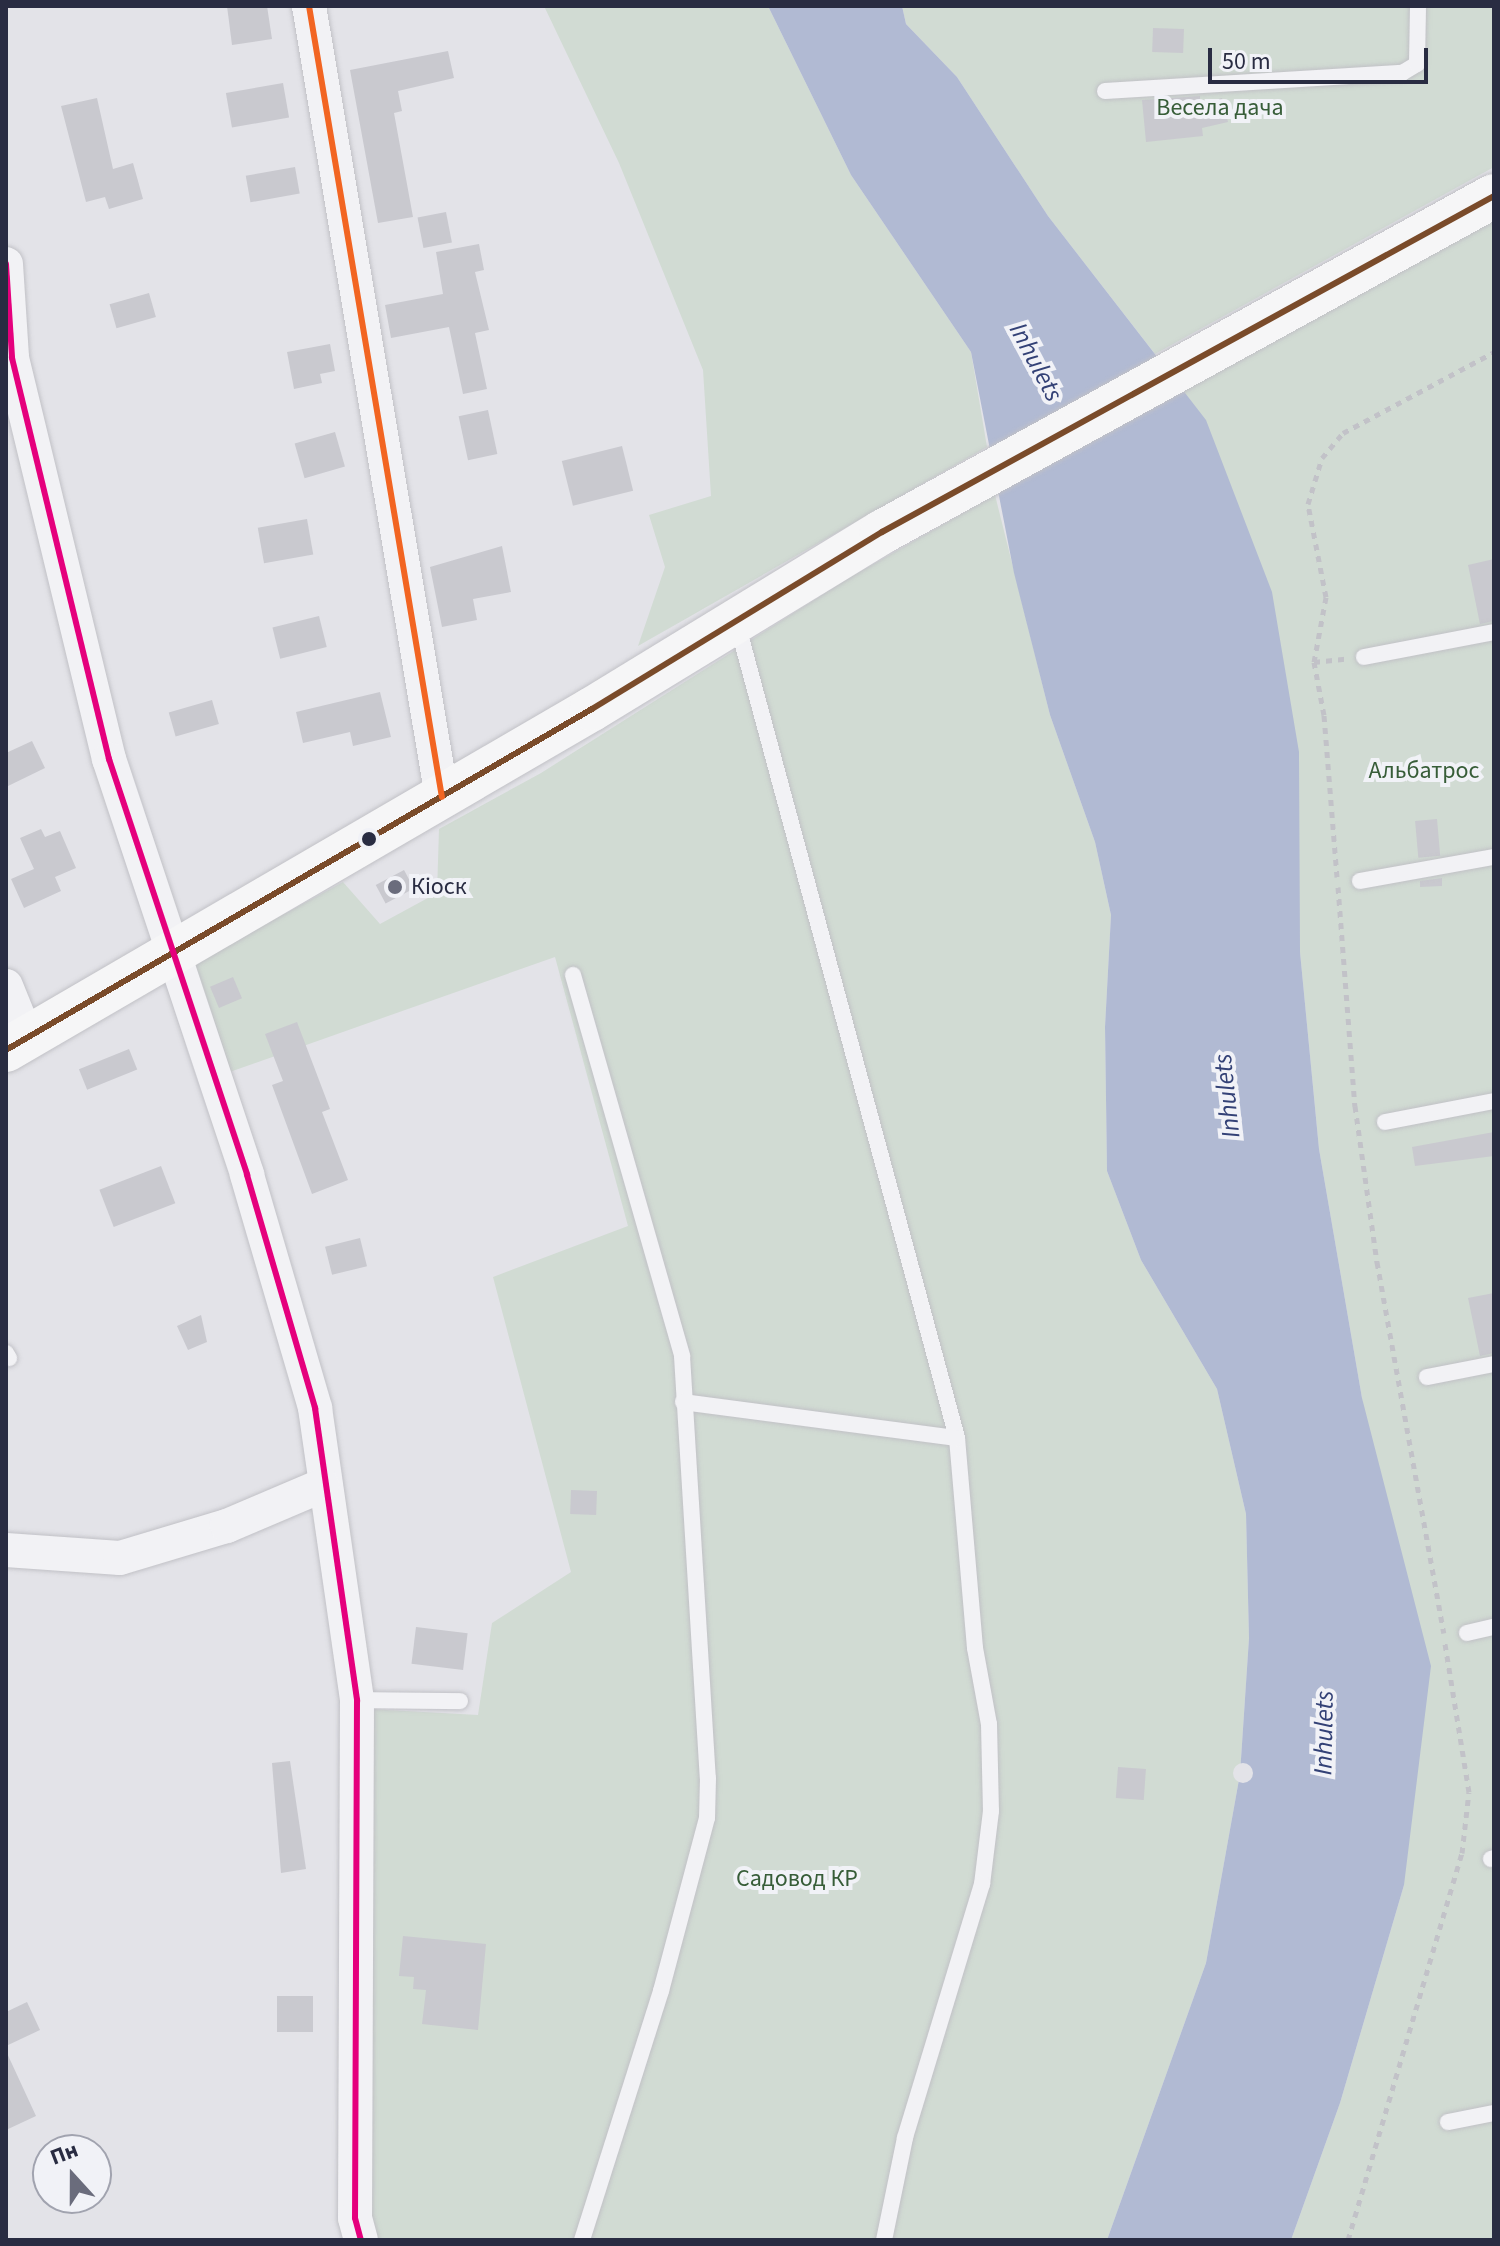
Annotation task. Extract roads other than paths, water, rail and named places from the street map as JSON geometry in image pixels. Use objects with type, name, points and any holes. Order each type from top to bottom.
[{"type":"main road","points":[[17,1044],[442,797],[882,532],[1255,323],[1494,196]]},
{"type":"street","points":[[309,6],[442,797]]},
{"type":"street","points":[[6,264],[16,374],[109,759],[170,955],[296,1334],[315,1408],[323,1485],[357,1700],[355,2218],[361,2240]]},
{"type":"street","points":[[6,986],[17,1044]]},
{"type":"street","points":[[6,1550],[120,1558],[227,1526],[323,1485]]},
{"type":"lane","points":[[1105,91],[1402,73],[1417,64],[1418,6]]},
{"type":"lane","points":[[737,621],[957,1438],[975,1648],[989,1724],[991,1811],[982,1884],[905,2138],[884,2240]]},
{"type":"lane","points":[[1364,657],[1494,632]]},
{"type":"lane","points":[[1360,881],[1494,857]]},
{"type":"lane","points":[[573,975],[682,1356],[707,1738],[707,1818],[661,1991],[582,2240]]},
{"type":"lane","points":[[1385,1122],[1494,1101]]},
{"type":"lane","points":[[1427,1377],[1494,1364]]},
{"type":"lane","points":[[683,1402],[957,1438]]},
{"type":"lane","points":[[1467,1633],[1494,1627]]},
{"type":"lane","points":[[357,1700],[460,1701]]},
{"type":"lane","points":[[1448,2122],[1494,2113]]},
{"type":"water","name":"Inhulets","points":[[768,6],[902,6],[906,24],[957,77],[1048,216],[1206,420],[1272,592],[1299,752],[1300,952],[1319,1149],[1362,1398],[1431,1666],[1404,1885],[1340,2103],[1291,2240],[1107,2240],[1206,1963],[1240,1774],[1249,1638],[1246,1514],[1217,1389],[1141,1260],[1107,1171],[1105,1027],[1111,915],[1095,842],[1050,715],[1014,573],[971,352],[851,175]]},
{"type":"place","name":"Кіоск","points":[[395,887]]},
{"type":"park label","name":"Весела дача","points":[[1220,108]]},
{"type":"park label","name":"Альбатрос","points":[[1424,771]]},
{"type":"park label","name":"Садовод КР","points":[[797,1879]]}]
